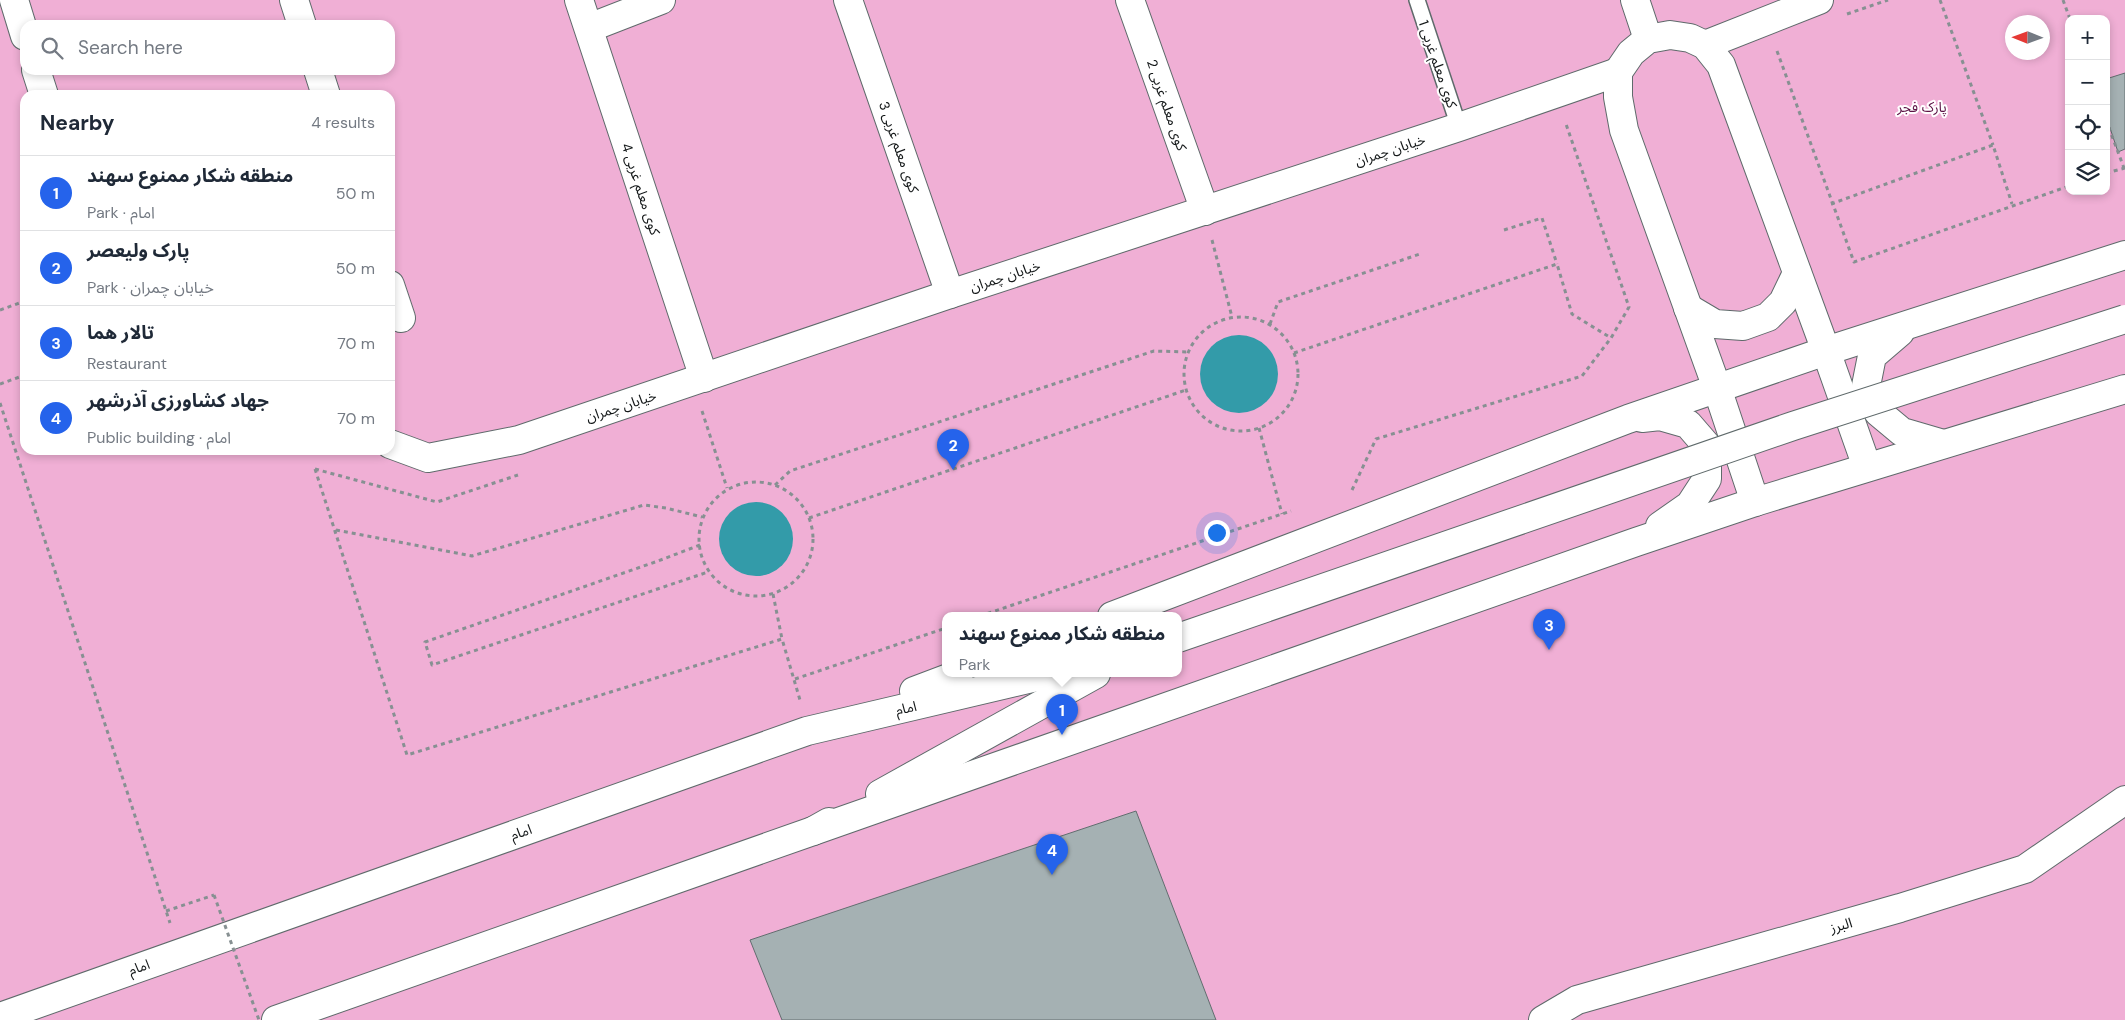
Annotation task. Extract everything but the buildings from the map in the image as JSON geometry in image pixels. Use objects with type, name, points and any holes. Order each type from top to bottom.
[{"type":"main road","points":[[14,0],[20,20]]},
{"type":"main road","points":[[294,0],[300,20]]},
{"type":"main road","name":"کوی معلم غربی 4","points":[[579,0],[698,380]]},
{"type":"main road","points":[[589,28],[661,0]]},
{"type":"main road","name":"کوی معلم غربی 3","points":[[848,0],[950,294]]},
{"type":"main road","name":"کوی معلم غربی 2","points":[[1130,0],[1204,211]]},
{"type":"main road","points":[[1635,0],[1648,39]]},
{"type":"main road","points":[[1705,45],[1819,0]]},
{"type":"main road","points":[[1755,502],[1717,388],[1624,130],[1618,97],[1618,72],[1631,53],[1648,39],[1670,35],[1690,38],[1705,45],[1722,65],[1867,467]]},
{"type":"main road","name":"خیابان چمران","points":[[395,446],[428,458],[519,440],[950,294],[1460,127],[1618,72]]},
{"type":"main road","points":[[38,75],[42,90]]},
{"type":"main road","points":[[320,75],[324,90]]},
{"type":"main road","points":[[1123,612],[1717,388],[1908,324],[2125,255]]},
{"type":"main road","points":[[1688,308],[1715,324],[1743,326],[1768,317],[1783,302],[1797,273]]},
{"type":"main road","points":[[395,300],[401,318]]},
{"type":"main road","points":[[1182,637],[1793,426],[2125,319]]},
{"type":"main road","points":[[1908,324],[1872,356],[1866,386],[1878,412],[1902,432],[1943,444]]},
{"type":"main road","points":[[276,1020],[316,1014],[813,831],[1636,542],[1755,502],[2125,389]]},
{"type":"main road","points":[[1628,420],[1660,416],[1688,424],[1707,446],[1707,479],[1690,505],[1636,542]]},
{"type":"main road","points":[[808,731],[951,677]]},
{"type":"main road","name":"امام","points":[[0,1017],[808,731],[1036,677]]},
{"type":"main road","points":[[813,831],[1091,677]]},
{"type":"main road","name":"البرز","points":[[1543,1020],[1577,1000],[1900,908],[2025,869],[2125,800]]},
{"type":"lane","name":"کوی معلم غربی 1","points":[[1416,0],[1460,127]]},
{"type":"path","points":[[1940,0],[1993,145],[2012,204]]},
{"type":"path","points":[[2063,0],[2069,15]]},
{"type":"path","points":[[1777,50],[1831,204],[1854,262],[2012,204],[2065,187]]},
{"type":"path","points":[[1349,495],[1376,439],[1582,376],[1611,338],[1629,307],[1564,120]]},
{"type":"path","points":[[2110,131],[2124,168],[2110,172]]},
{"type":"path","points":[[1831,204],[1993,145]]},
{"type":"path","points":[[1204,211],[1232,317]]},
{"type":"path","points":[[1504,230],[1542,218],[1572,314],[1611,338]]},
{"type":"path","points":[[1202,243],[1221,237]]},
{"type":"path","points":[[1270,324],[1278,302],[1420,254]]},
{"type":"path","points":[[1294,353],[1557,264]]},
{"type":"path","points":[[0,310],[20,303]]},
{"type":"path","points":[[1232,317],[1251,317],[1270,324],[1284,336],[1294,353],[1298,372],[1296,391],[1288,407],[1275,420],[1259,428],[1240,431],[1223,429],[1206,420],[1194,407],[1186,390],[1184,371],[1187,352],[1198,335],[1213,323],[1232,317]]},
{"type":"path","points":[[775,485],[790,471],[1154,351],[1187,352]]},
{"type":"path","points":[[0,384],[20,377]]},
{"type":"path","points":[[698,380],[702,412],[727,488]]},
{"type":"path","points":[[809,518],[1186,390]]},
{"type":"path","points":[[0,403],[166,911],[214,895],[259,1020]]},
{"type":"path","points":[[702,412],[711,409]]},
{"type":"path","points":[[1259,428],[1282,514]]},
{"type":"path","points":[[522,473],[437,502],[315,469],[407,755],[782,639]]},
{"type":"path","points":[[746,482],[766,482],[775,485],[784,489],[799,501],[809,518],[812,538],[810,556],[802,572],[790,585],[773,594],[755,596],[737,593],[721,585],[708,572],[700,545],[702,517],[712,500],[727,488],[746,482]]},
{"type":"path","points":[[335,530],[472,556],[644,505],[666,508],[702,517]]},
{"type":"path","points":[[992,612],[1299,509]]},
{"type":"path","points":[[700,545],[425,642],[432,665],[708,572]]},
{"type":"path","points":[[773,594],[782,639],[795,679],[808,731]]},
{"type":"path","points":[[795,679],[942,629]]},
{"type":"green space","name":"پارک فجر","points":[[0,0],[2125,0],[2125,1020],[0,1020]]},
{"type":"water","points":[[1239,335],[1254,338],[1267,346],[1275,359],[1278,374],[1275,389],[1267,402],[1254,410],[1239,413],[1224,410],[1211,402],[1203,389],[1200,374],[1203,359],[1211,346],[1224,338]]},
{"type":"water","points":[[749,502],[763,502],[777,508],[787,518],[793,532],[791,553],[777,570],[763,576],[749,576],[735,570],[725,560],[719,546],[719,532],[725,518],[735,508]]},
{"type":"place","name":"پارک ولیعصر","points":[[953,470]]},
{"type":"place","name":"تالار هما","points":[[1549,650]]},
{"type":"place","name":"منطقه شکار ممنوع سهند","points":[[1062,735]]},
{"type":"place","name":"جهاد کشاورزی آذرشهر","points":[[1052,875]]}]
